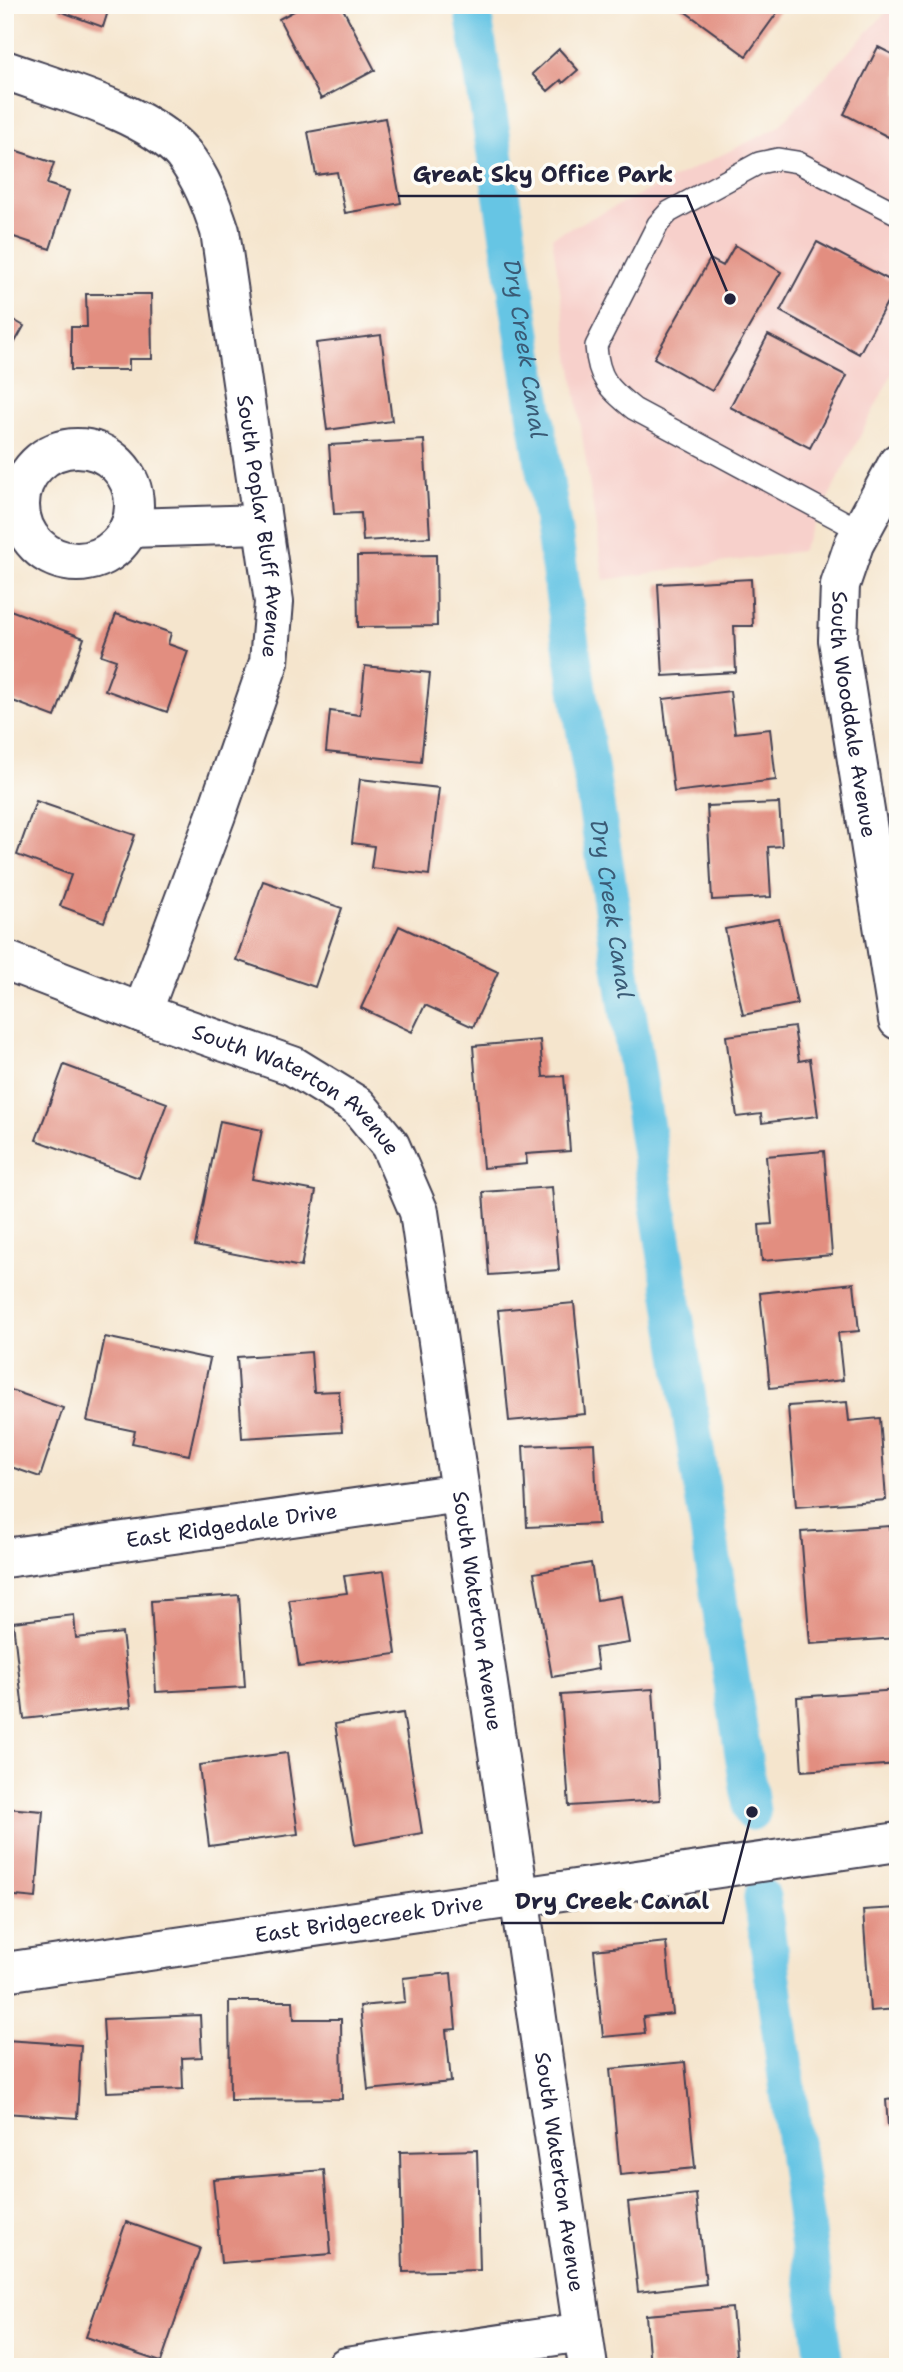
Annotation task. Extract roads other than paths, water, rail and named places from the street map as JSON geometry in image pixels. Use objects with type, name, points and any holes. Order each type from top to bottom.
[{"type":"street","name":"South Poplar Bluff Avenue","points":[[5,70],[117,111],[155,128],[183,154],[209,195],[220,231],[274,602],[269,662],[216,815],[142,1013]]},
{"type":"street","name":"South Wooddale Avenue","points":[[898,463],[854,544],[839,585],[838,640],[898,1020]]},
{"type":"street","points":[[129,528],[262,524]]},
{"type":"street","name":"South Waterton Avenue","points":[[5,960],[142,1013],[293,1066],[358,1106],[390,1144],[419,1212],[586,2349]]},
{"type":"street","name":"East Ridgedale Drive","points":[[5,1558],[460,1493]]},
{"type":"street","name":"East Bridgecreek Drive","points":[[5,1972],[898,1842]]},
{"type":"street","points":[[346,2367],[586,2349]]},
{"type":"lane","points":[[861,531],[634,409],[615,393],[597,368],[596,346],[657,224],[670,212],[759,163],[778,159],[797,162],[898,214]]},
{"type":"waterway","name":"Dry Creek Canal","points":[[472,5],[752,1812]]},
{"type":"waterway","name":"Dry Creek Canal","points":[[762,1897],[825,2367]]},
{"type":"place","name":"Great Sky Office Park","points":[[730,299]]},
{"type":"place","name":"Dry Creek Canal","points":[[752,1812]]}]
